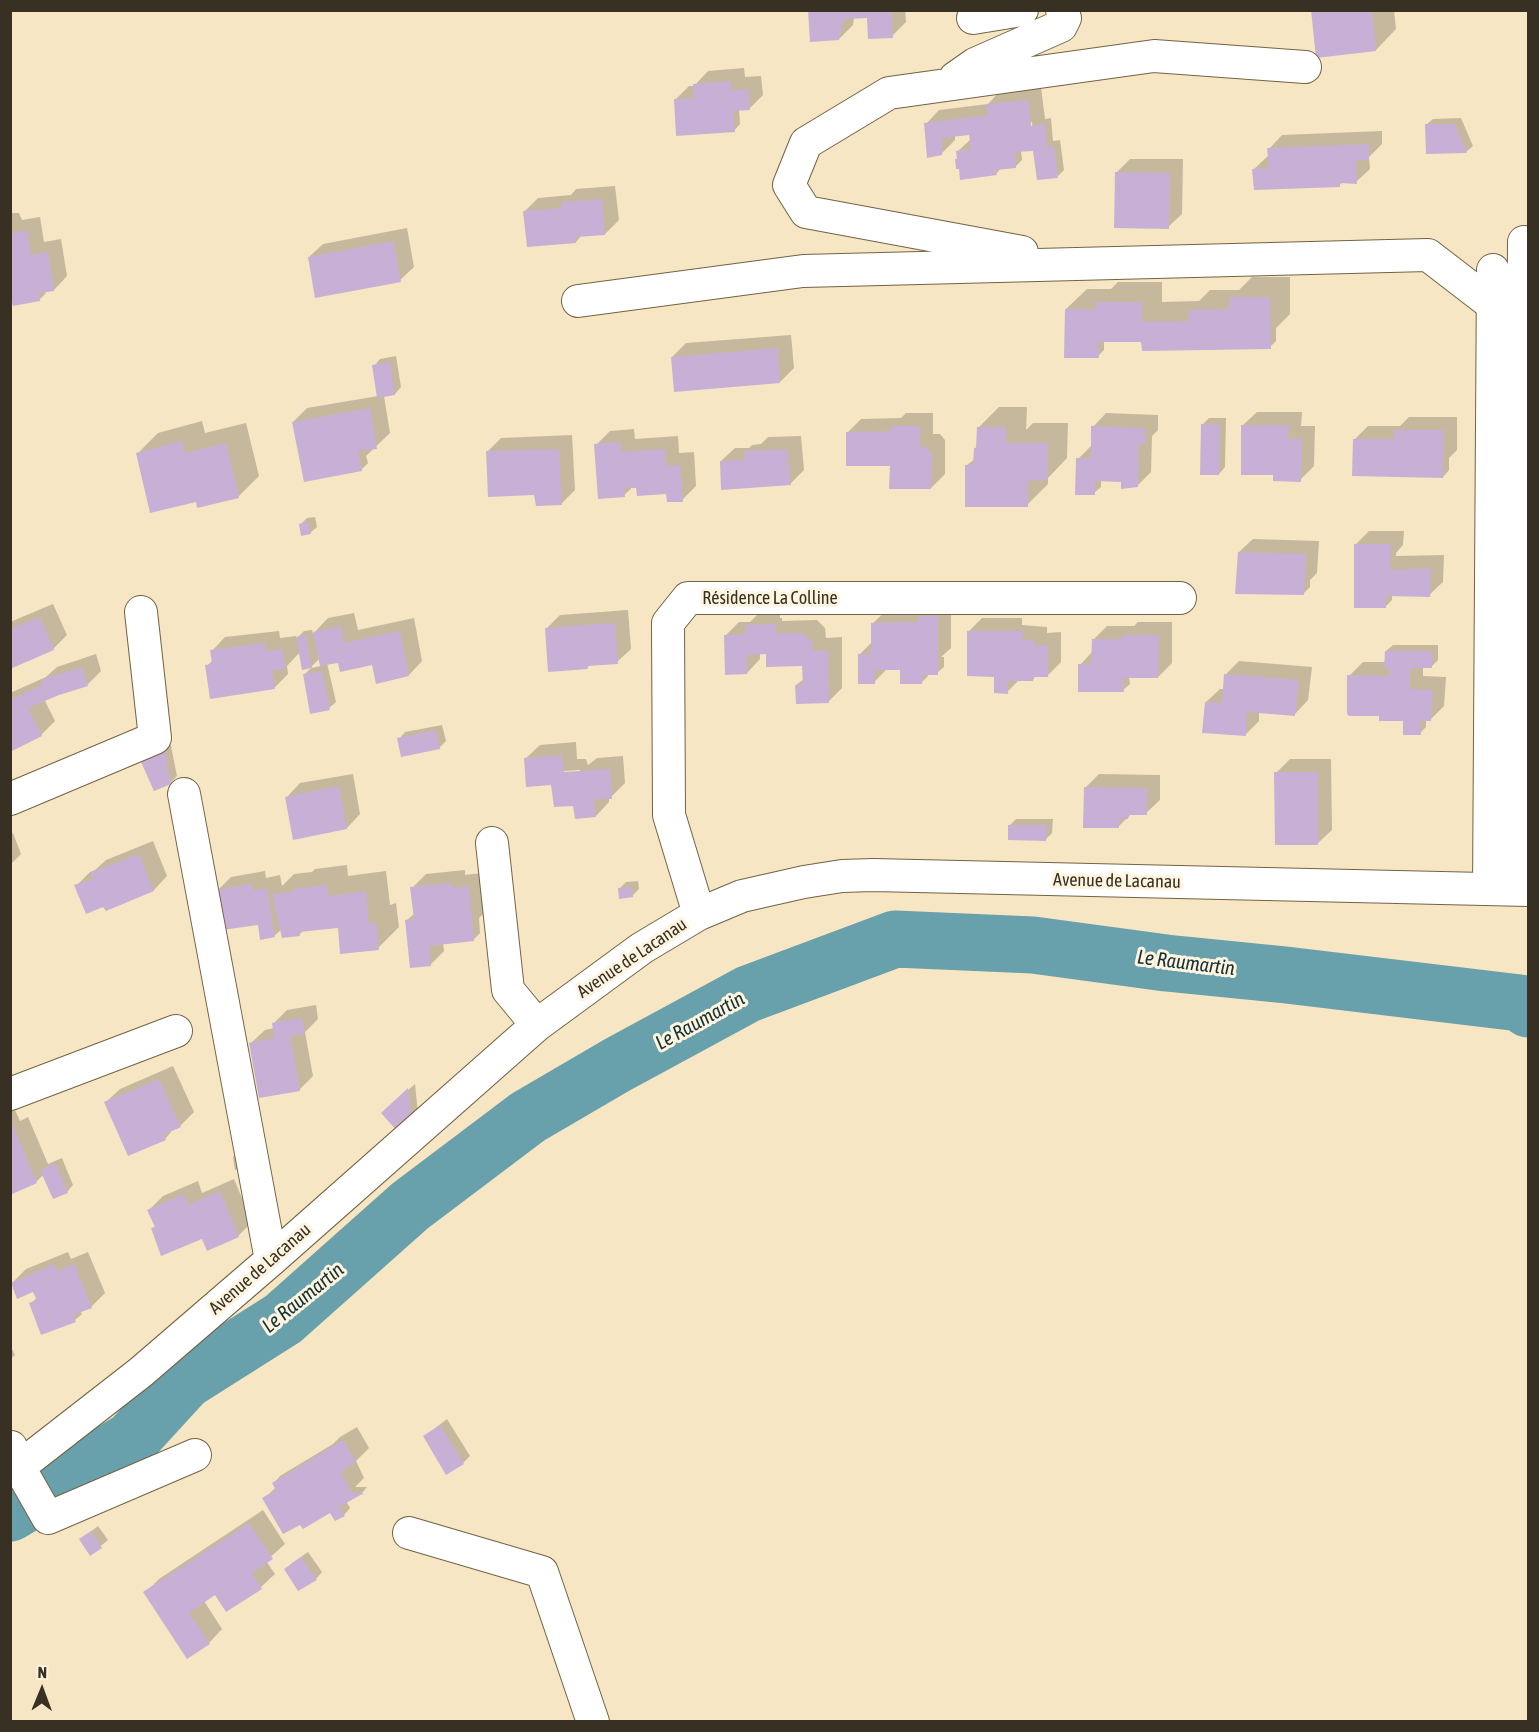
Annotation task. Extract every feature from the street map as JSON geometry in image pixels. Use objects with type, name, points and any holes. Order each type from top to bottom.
[{"type":"street","points":[[973,18],[1022,10]]},
{"type":"street","points":[[944,85],[975,64],[1061,26],[1065,18],[1062,10]]},
{"type":"street","points":[[1085,263],[806,212],[789,184],[806,143],[889,93],[1154,56],[1305,67]]},
{"type":"street","points":[[1524,242],[1524,889]]},
{"type":"street","points":[[578,301],[802,271],[1428,255],[1493,305]]},
{"type":"street","points":[[1489,889],[1493,270]]},
{"type":"street","name":"Résidence La Colline","points":[[699,914],[669,814],[668,623],[688,598],[1180,598]]},
{"type":"street","points":[[10,799],[155,738],[141,612]]},
{"type":"street","points":[[184,794],[271,1260]]},
{"type":"street","points":[[492,843],[508,990],[537,1025]]},
{"type":"street","name":"Avenue de Lacanau","points":[[13,1462],[141,1372],[537,1025],[670,930],[699,914],[742,896],[774,887],[832,878],[873,875],[1524,889]]},
{"type":"street","points":[[10,1094],[176,1031]]},
{"type":"street","points":[[13,1462],[48,1518],[195,1455]]},
{"type":"street","points":[[409,1533],[542,1572],[593,1722]]},
{"type":"building","points":[[808,10],[891,10],[893,38],[868,39],[867,18],[844,19],[839,40],[810,42]]},
{"type":"building","points":[[1311,10],[1372,10],[1376,51],[1316,58]]},
{"type":"building","points":[[731,81],[731,90],[748,89],[750,110],[733,111],[735,132],[676,136],[674,99],[694,98],[693,84]]},
{"type":"building","points":[[1028,100],[1031,126],[1045,124],[1047,147],[1054,146],[1058,178],[1037,180],[1033,151],[1015,152],[1016,168],[995,170],[997,175],[960,180],[959,169],[956,169],[956,151],[971,149],[969,135],[942,138],[942,155],[927,158],[924,123],[988,115],[986,104]]},
{"type":"building","points":[[1425,124],[1455,124],[1467,153],[1426,154]]},
{"type":"building","points":[[1369,144],[1369,160],[1356,160],[1357,184],[1340,183],[1340,187],[1254,190],[1252,169],[1269,168],[1267,148]]},
{"type":"building","points":[[1115,172],[1170,173],[1169,229],[1114,228]]},
{"type":"building","points":[[602,199],[605,235],[576,237],[576,243],[527,247],[523,211],[561,208],[561,202]]},
{"type":"building","points":[[27,230],[31,255],[48,252],[54,291],[39,293],[40,301],[13,306],[10,295],[10,233]]},
{"type":"building","points":[[393,241],[401,282],[315,298],[308,257]]},
{"type":"building","points":[[1230,297],[1270,297],[1271,349],[1142,351],[1141,342],[1098,342],[1099,358],[1064,358],[1065,309],[1096,309],[1095,302],[1142,302],[1142,322],[1189,321],[1188,310],[1229,309]]},
{"type":"building","points":[[778,348],[780,383],[674,392],[671,357]]},
{"type":"building","points":[[390,362],[395,395],[377,398],[372,365]]},
{"type":"building","points":[[370,408],[377,449],[358,451],[362,471],[304,482],[292,422]]},
{"type":"building","points":[[1201,424],[1220,424],[1219,475],[1200,475]]},
{"type":"building","points":[[1241,425],[1289,425],[1288,439],[1302,439],[1301,482],[1273,481],[1273,475],[1241,475]]},
{"type":"building","points":[[891,426],[920,426],[920,447],[926,447],[932,454],[931,489],[889,489],[890,466],[846,466],[846,432],[891,431]]},
{"type":"building","points":[[1091,426],[1145,428],[1145,445],[1139,444],[1138,487],[1121,489],[1121,482],[1095,481],[1095,495],[1075,495],[1076,458],[1091,458]]},
{"type":"building","points":[[977,427],[1006,427],[1006,443],[1048,443],[1047,480],[1028,481],[1028,507],[965,507],[965,465],[973,465]]},
{"type":"building","points":[[1394,430],[1444,430],[1443,478],[1352,476],[1353,439],[1394,439]]},
{"type":"building","points":[[182,441],[184,453],[226,443],[239,498],[197,508],[196,502],[150,513],[136,453]]},
{"type":"building","points":[[621,442],[621,452],[665,449],[666,466],[680,465],[683,502],[667,502],[666,494],[637,496],[636,488],[624,488],[625,497],[598,499],[594,444]]},
{"type":"building","points":[[559,449],[562,505],[536,506],[534,495],[488,497],[486,451]]},
{"type":"building","points":[[787,449],[791,485],[721,490],[720,461],[745,460],[744,451]]},
{"type":"building","points":[[308,522],[311,534],[301,536],[299,524]]},
{"type":"building","points":[[1354,544],[1391,544],[1390,570],[1431,568],[1430,597],[1386,596],[1386,608],[1354,608]]},
{"type":"building","points":[[1238,552],[1306,554],[1304,595],[1235,594]]},
{"type":"building","points":[[918,616],[938,616],[938,675],[922,675],[922,684],[900,684],[900,670],[875,670],[875,684],[858,684],[858,654],[871,654],[871,623],[918,622]]},
{"type":"building","points":[[40,617],[54,650],[10,669],[10,629]]},
{"type":"building","points":[[615,623],[618,664],[548,672],[545,628]]},
{"type":"building","points":[[776,624],[776,633],[803,633],[812,642],[813,651],[828,650],[829,703],[796,704],[795,685],[803,685],[802,666],[766,667],[766,654],[747,655],[747,674],[725,675],[724,635],[745,635],[745,625]]},
{"type":"building","points":[[341,626],[344,643],[400,631],[409,676],[376,684],[372,665],[340,672],[338,663],[320,666],[313,632]]},
{"type":"building","points":[[967,631],[1023,631],[1023,640],[1034,640],[1034,646],[1048,645],[1048,677],[1034,677],[1033,681],[1007,681],[1008,694],[994,693],[994,677],[967,676]]},
{"type":"building","points":[[306,635],[312,668],[302,670],[296,637]]},
{"type":"building","points":[[1122,635],[1159,635],[1158,678],[1123,678],[1124,692],[1078,692],[1078,664],[1091,664],[1092,639],[1122,639]]},
{"type":"building","points":[[265,643],[266,651],[282,649],[286,669],[272,671],[275,689],[210,699],[205,665],[212,664],[210,650]]},
{"type":"building","points":[[1385,651],[1432,651],[1432,668],[1410,668],[1410,689],[1433,690],[1431,721],[1420,721],[1421,735],[1403,735],[1403,721],[1379,721],[1379,716],[1349,716],[1347,714],[1347,675],[1389,676],[1390,668],[1384,668]]},
{"type":"building","points":[[82,667],[88,686],[28,708],[42,736],[10,752],[10,700],[42,685],[41,680]]},
{"type":"building","points":[[322,671],[330,710],[310,714],[303,674]]},
{"type":"building","points":[[1224,674],[1299,680],[1295,716],[1247,712],[1246,736],[1202,733],[1205,702],[1222,703]]},
{"type":"building","points":[[436,730],[440,749],[401,757],[397,738]]},
{"type":"building","points":[[163,741],[171,784],[154,791],[137,753]]},
{"type":"building","points":[[562,755],[564,772],[610,769],[612,799],[594,799],[596,817],[575,819],[573,806],[554,807],[551,785],[526,787],[524,758]]},
{"type":"building","points":[[1274,772],[1318,772],[1318,845],[1275,845]]},
{"type":"building","points":[[339,786],[347,829],[293,840],[285,797]]},
{"type":"building","points":[[1084,787],[1147,788],[1147,815],[1129,815],[1128,819],[1119,819],[1119,828],[1083,828]]},
{"type":"building","points":[[1008,825],[1047,825],[1046,841],[1008,840]]},
{"type":"building","points":[[139,854],[154,891],[106,911],[103,907],[86,914],[74,885],[93,879],[90,873]]},
{"type":"building","points":[[451,883],[452,888],[469,886],[474,941],[429,946],[431,966],[410,968],[405,920],[414,919],[410,887]]},
{"type":"building","points":[[252,884],[253,891],[267,888],[275,937],[260,940],[258,925],[222,930],[215,890]]},
{"type":"building","points":[[327,885],[328,896],[366,891],[369,924],[376,923],[379,950],[340,954],[338,928],[299,932],[300,936],[282,938],[272,894]]},
{"type":"building","points":[[632,887],[633,897],[619,899],[618,888]]},
{"type":"building","points":[[302,1018],[305,1034],[290,1036],[300,1091],[259,1098],[249,1043],[274,1038],[272,1023]]},
{"type":"building","points":[[159,1079],[181,1127],[163,1135],[166,1140],[128,1156],[104,1102]]},
{"type":"building","points":[[408,1088],[412,1121],[398,1132],[381,1113]]},
{"type":"building","points":[[11,1121],[37,1183],[10,1195],[11,1131]]},
{"type":"building","points":[[55,1163],[68,1193],[53,1199],[40,1170]]},
{"type":"building","points":[[220,1191],[239,1237],[207,1251],[202,1239],[161,1256],[151,1228],[155,1227],[147,1210],[184,1194],[188,1205]]},
{"type":"building","points":[[54,1264],[57,1271],[74,1264],[92,1308],[73,1315],[76,1322],[41,1335],[29,1303],[37,1300],[33,1292],[17,1299],[11,1283]]},
{"type":"building","points":[[440,1425],[464,1464],[446,1475],[423,1436]]},
{"type":"building","points":[[343,1440],[356,1462],[341,1472],[352,1493],[364,1493],[339,1507],[345,1516],[335,1521],[330,1513],[303,1529],[300,1525],[283,1534],[262,1498],[276,1490],[272,1483]]},
{"type":"building","points":[[249,1523],[273,1559],[252,1573],[262,1589],[226,1612],[215,1595],[189,1613],[210,1644],[187,1659],[143,1592]]},
{"type":"building","points":[[91,1531],[102,1548],[90,1556],[79,1539]]},
{"type":"building","points":[[301,1557],[317,1580],[298,1591],[284,1569]]},
{"type":"waterway","name":"Le Raumartin","points":[[10,1513],[131,1440],[185,1381],[283,1319],[410,1206],[528,1117],[617,1065],[748,994],[895,939],[1033,945],[1166,963],[1520,1003],[1528,1009]]}]
